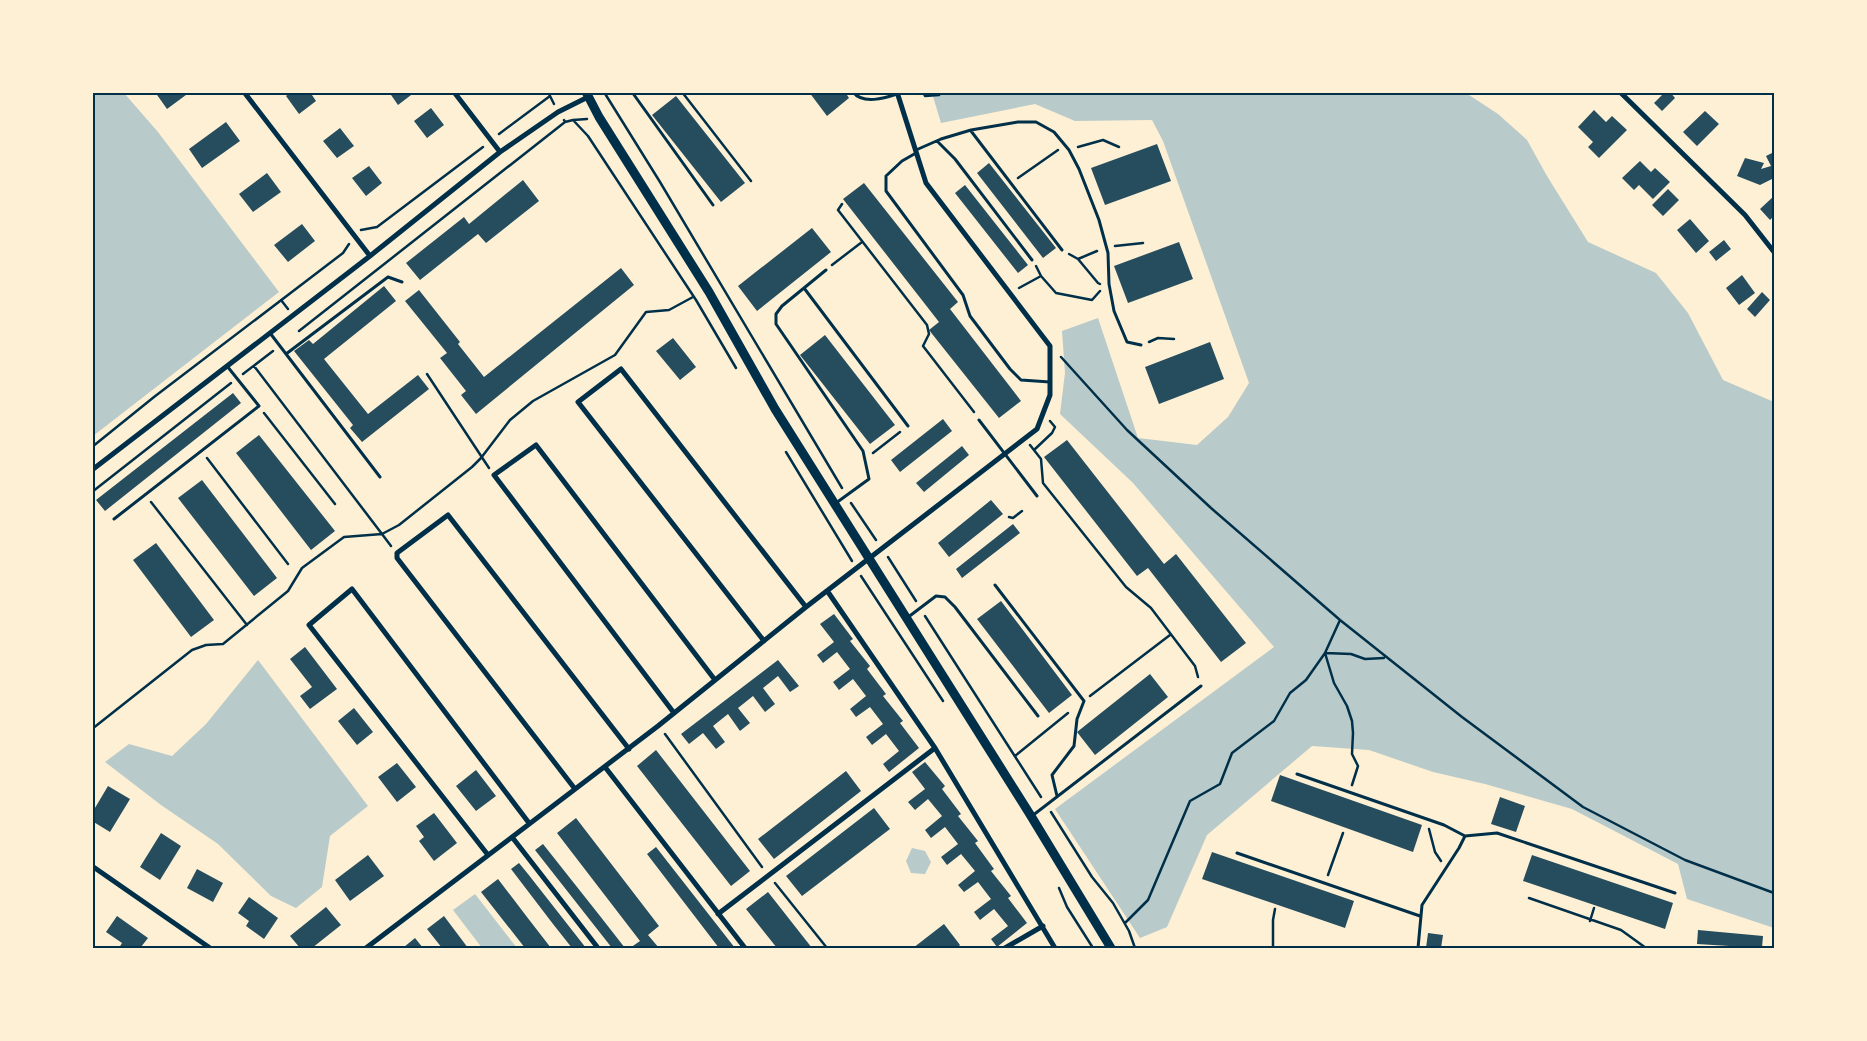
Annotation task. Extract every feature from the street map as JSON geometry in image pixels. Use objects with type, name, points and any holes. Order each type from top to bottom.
[{"type":"street","points":[[244,92],[370,256]]},
{"type":"street","points":[[454,92],[500,152]]},
{"type":"street","points":[[1620,92],[1745,215],[1774,252]]},
{"type":"street","points":[[366,948],[606,767],[1037,428],[1050,395],[1050,346],[926,182],[897,93]]},
{"type":"street","points":[[92,470],[370,256],[500,152],[558,112],[587,95],[598,117],[709,292],[775,409],[1031,816],[1111,948]]},
{"type":"street","points":[[764,641],[578,402],[622,369],[806,608]]},
{"type":"street","points":[[674,713],[494,475],[536,444],[715,680]]},
{"type":"street","points":[[575,789],[397,556],[448,515],[629,749]]},
{"type":"street","points":[[488,855],[308,625],[352,589],[529,824]]},
{"type":"street","points":[[828,592],[935,748],[1055,948]]},
{"type":"street","points":[[718,914],[935,748]]},
{"type":"street","points":[[606,767],[745,948]]},
{"type":"street","points":[[512,837],[598,948]]},
{"type":"street","points":[[92,866],[210,948]]},
{"type":"street","points":[[1006,948],[1043,926]]},
{"type":"lane","points":[[632,92],[713,205]]},
{"type":"lane","points":[[853,92],[856,96],[870,100],[897,93]]},
{"type":"lane","points":[[1050,382],[1021,380],[1010,369],[970,316],[963,294],[886,191],[886,176],[891,169],[916,152],[937,141],[971,130],[1018,122],[1036,122],[1054,132],[1068,148],[1079,169],[1100,220],[1106,247],[1114,311],[1127,342],[1141,345]]},
{"type":"lane","points":[[971,130],[1062,250]]},
{"type":"lane","points":[[937,141],[955,159],[1032,260]]},
{"type":"lane","points":[[826,270],[782,306],[776,314],[776,324],[863,451],[866,459],[869,479],[835,504]]},
{"type":"lane","points":[[286,354],[388,277],[402,282]]},
{"type":"lane","points":[[804,288],[908,426]]},
{"type":"lane","points":[[270,332],[380,477]]},
{"type":"lane","points":[[114,519],[258,406],[227,366]]},
{"type":"lane","points":[[979,420],[1037,496]]},
{"type":"lane","points":[[995,585],[1084,701],[1077,719],[1074,746],[1052,774],[1057,796]]},
{"type":"lane","points":[[907,618],[936,596],[945,597],[955,607],[1038,716]]},
{"type":"lane","points":[[1031,816],[1200,686]]},
{"type":"lane","points":[[1297,774],[1444,825],[1465,836],[1497,834],[1675,893]]},
{"type":"lane","points":[[1418,948],[1422,905],[1465,836]]},
{"type":"lane","points":[[1237,853],[1420,916]]},
{"type":"path","points":[[604,92],[665,190],[847,495],[1092,877],[1113,903],[1125,923],[1135,948]]},
{"type":"path","points":[[682,92],[751,181]]},
{"type":"path","points":[[922,92],[925,96],[939,95],[941,92]]},
{"type":"path","points":[[92,447],[154,397],[343,253],[353,233],[377,227],[550,96]]},
{"type":"path","points":[[92,492],[565,122]]},
{"type":"path","points":[[1012,183],[1056,150],[1103,140],[1119,147]]},
{"type":"path","points":[[842,204],[838,210],[927,325],[928,334],[923,346],[979,420]]},
{"type":"path","points":[[840,258],[862,242]]},
{"type":"path","points":[[1110,284],[1098,283],[1078,259],[1106,247],[1143,243]]},
{"type":"path","points":[[1010,293],[1041,276],[1056,293],[1092,300],[1102,289],[1110,284]]},
{"type":"path","points":[[92,729],[192,650],[206,645],[223,644],[288,591],[302,568],[344,537],[382,534],[400,525],[481,458],[510,420],[533,401],[615,355],[646,312],[668,310],[693,296]]},
{"type":"path","points":[[1141,345],[1158,338],[1174,339]]},
{"type":"path","points":[[1050,346],[1128,430],[1211,508],[1385,658],[1583,807],[1684,860],[1774,893]]},
{"type":"path","points":[[254,366],[397,556]]},
{"type":"path","points":[[427,374],[481,458]]},
{"type":"path","points":[[258,406],[336,504]]},
{"type":"path","points":[[866,459],[900,432]]},
{"type":"path","points":[[1025,438],[1041,458],[1044,483],[1126,587],[1150,608],[1195,666],[1200,686]]},
{"type":"path","points":[[201,451],[288,564]]},
{"type":"path","points":[[145,495],[247,625]]},
{"type":"path","points":[[1008,517],[1013,518],[1022,511]]},
{"type":"path","points":[[1125,923],[1148,900],[1190,802],[1220,784],[1232,754],[1274,721],[1290,693],[1306,680],[1325,653],[1340,620]]},
{"type":"path","points":[[1325,653],[1351,654],[1364,659],[1385,658]]},
{"type":"path","points":[[1325,653],[1331,677],[1347,706],[1353,726],[1352,754],[1358,766],[1349,792]]},
{"type":"path","points":[[658,726],[768,875],[826,948]]},
{"type":"path","points":[[1426,819],[1435,852],[1445,869]]},
{"type":"path","points":[[1325,883],[1343,833]]},
{"type":"path","points":[[1529,898],[1590,921],[1621,930],[1646,948]]},
{"type":"path","points":[[1590,921],[1594,908]]},
{"type":"path","points":[[1273,948],[1272,920],[1275,909]]},
{"type":"shaded area","points":[[93,92],[124,93],[158,132],[279,292],[93,436]]},
{"type":"shaded area","points":[[932,93],[1466,93],[1498,114],[1527,140],[1588,242],[1656,273],[1688,313],[1723,380],[1774,402],[1774,928],[1687,899],[1678,864],[1572,809],[1485,784],[1433,772],[1369,750],[1312,746],[1207,835],[1167,927],[1140,938],[1055,809],[1274,647],[1133,483],[1060,414],[1065,373],[1062,331],[1098,318],[1138,438],[1197,445],[1228,417],[1249,383],[1163,141],[1152,120],[1075,121],[1035,104],[941,123]]},
{"type":"shaded area","points":[[258,660],[368,806],[330,836],[322,887],[296,908],[271,896],[218,844],[161,805],[105,762],[129,744],[172,756],[206,724]]},
{"type":"shaded area","points":[[912,848],[925,851],[931,862],[925,874],[911,873],[906,861]]},
{"type":"shaded area","points":[[475,894],[517,948],[482,948],[453,910]]},
{"type":"building","points":[[155,92],[190,92],[167,109]]},
{"type":"building","points":[[291,92],[310,92],[316,101],[299,114],[286,96]]},
{"type":"building","points":[[389,92],[415,92],[398,105]]},
{"type":"building","points":[[809,92],[845,92],[849,98],[827,116]]},
{"type":"building","points":[[1665,92],[1670,92],[1675,98],[1662,111],[1654,103]]},
{"type":"building","points":[[676,96],[745,183],[721,202],[652,115]]},
{"type":"building","points":[[431,108],[444,125],[427,138],[414,121]]},
{"type":"building","points":[[1594,110],[1606,122],[1612,116],[1627,130],[1599,158],[1588,147],[1593,142],[1578,127]]},
{"type":"building","points":[[1705,111],[1719,124],[1697,146],[1683,132]]},
{"type":"building","points":[[226,122],[240,141],[202,168],[189,149]]},
{"type":"building","points":[[340,128],[354,146],[337,158],[323,141]]},
{"type":"building","points":[[1157,144],[1171,181],[1105,205],[1091,168]]},
{"type":"building","points":[[1774,152],[1774,178],[1760,185],[1737,176],[1745,158],[1764,163],[1761,169],[1771,166],[1766,156]]},
{"type":"building","points":[[1640,161],[1651,172],[1655,168],[1670,182],[1653,199],[1639,185],[1634,190],[1622,178]]},
{"type":"building","points":[[989,163],[1056,248],[1043,258],[977,173]]},
{"type":"building","points":[[369,166],[382,183],[366,196],[352,178]]},
{"type":"building","points":[[267,173],[281,192],[253,212],[239,194]]},
{"type":"building","points":[[523,180],[539,201],[486,243],[478,234],[420,280],[406,263],[464,217],[469,224]]},
{"type":"building","points":[[864,183],[958,302],[950,309],[1021,401],[999,418],[929,330],[939,322],[843,199]]},
{"type":"building","points":[[965,185],[1028,265],[1018,273],[955,193]]},
{"type":"building","points":[[1668,189],[1679,200],[1663,216],[1652,205]]},
{"type":"building","points":[[1774,196],[1774,216],[1770,220],[1760,209]]},
{"type":"building","points":[[1690,219],[1709,241],[1696,253],[1677,230]]},
{"type":"building","points":[[302,224],[315,241],[288,262],[274,245]]},
{"type":"building","points":[[812,228],[831,252],[757,311],[738,286]]},
{"type":"building","points":[[1724,240],[1731,249],[1716,261],[1709,252]]},
{"type":"building","points":[[1179,242],[1193,279],[1128,303],[1114,266]]},
{"type":"building","points":[[621,268],[634,285],[476,414],[461,395],[466,391],[440,358],[447,353],[405,301],[419,290],[460,342],[458,344],[484,377]]},
{"type":"building","points":[[1742,275],[1755,293],[1739,305],[1726,288]]},
{"type":"building","points":[[384,286],[396,301],[324,359],[368,414],[418,375],[429,389],[362,442],[350,428],[353,425],[294,351],[309,340],[313,344]]},
{"type":"building","points":[[1762,292],[1770,300],[1755,317],[1747,309]]},
{"type":"building","points":[[825,335],[895,425],[870,444],[800,355]]},
{"type":"building","points":[[673,338],[696,367],[680,380],[656,351]]},
{"type":"building","points":[[1210,342],[1224,379],[1159,404],[1145,367]]},
{"type":"building","points":[[233,393],[241,403],[105,511],[96,500]]},
{"type":"building","points":[[943,419],[952,431],[900,472],[891,460]]},
{"type":"building","points":[[259,435],[335,531],[311,550],[236,453]]},
{"type":"building","points":[[1067,440],[1164,564],[1176,554],[1246,643],[1221,662],[1148,568],[1137,576],[1044,457]]},
{"type":"building","points":[[962,446],[969,455],[924,492],[916,483]]},
{"type":"building","points":[[202,480],[277,578],[254,596],[178,498]]},
{"type":"building","points":[[991,500],[1003,514],[949,557],[938,543]]},
{"type":"building","points":[[1013,524],[1020,533],[962,578],[956,569]]},
{"type":"building","points":[[156,543],[214,620],[191,637],[133,560]]},
{"type":"building","points":[[1001,601],[1072,695],[1049,713],[977,619]]},
{"type":"building","points":[[834,614],[853,639],[850,641],[870,666],[867,669],[886,694],[883,696],[903,721],[900,723],[919,748],[889,772],[883,764],[899,751],[886,734],[872,745],[866,737],[883,724],[870,707],[856,717],[850,709],[866,696],[853,679],[839,690],[833,682],[850,669],[837,652],[823,663],[817,655],[834,642],[820,624]]},
{"type":"building","points":[[305,647],[337,689],[310,709],[300,696],[312,687],[290,659]]},
{"type":"building","points":[[778,660],[799,686],[790,692],[778,676],[763,688],[775,704],[765,712],[753,696],[738,708],[750,723],[740,731],[728,714],[713,726],[725,742],[716,749],[703,733],[689,744],[681,734]]},
{"type":"building","points":[[1150,674],[1168,697],[1095,755],[1077,732]]},
{"type":"building","points":[[354,708],[373,732],[357,745],[338,721]]},
{"type":"building","points":[[656,750],[750,871],[731,886],[637,766]]},
{"type":"building","points":[[925,762],[945,786],[942,789],[961,814],[958,816],[978,841],[975,843],[994,869],[991,871],[1011,896],[1008,898],[1027,923],[997,947],[991,939],[1008,926],[994,909],[980,920],[974,912],[991,899],[978,882],[964,892],[958,885],[975,871],[961,854],[947,865],[941,857],[958,844],[945,827],[931,838],[925,830],[942,816],[928,799],[915,810],[908,802],[925,789],[912,772]]},
{"type":"building","points":[[397,763],[416,787],[397,802],[378,777]]},
{"type":"building","points":[[476,770],[496,796],[476,811],[456,786]]},
{"type":"building","points":[[846,771],[861,791],[774,859],[758,839]]},
{"type":"building","points":[[1280,775],[1422,825],[1413,852],[1271,801]]},
{"type":"building","points":[[108,786],[130,799],[110,832],[92,821],[92,813]]},
{"type":"building","points":[[1500,797],[1525,806],[1516,832],[1491,824]]},
{"type":"building","points":[[874,808],[890,829],[802,896],[786,876]]},
{"type":"building","points":[[434,813],[457,843],[434,861],[419,841],[424,837],[416,826]]},
{"type":"building","points":[[576,818],[659,926],[648,935],[659,948],[630,948],[640,941],[557,833]]},
{"type":"building","points":[[161,833],[181,846],[160,880],[140,867]]},
{"type":"building","points":[[543,844],[625,948],[612,948],[535,850]]},
{"type":"building","points":[[656,847],[735,948],[719,948],[647,854]]},
{"type":"building","points":[[1212,852],[1354,901],[1345,928],[1202,879]]},
{"type":"building","points":[[368,855],[384,876],[350,901],[335,880]]},
{"type":"building","points":[[1532,855],[1673,903],[1665,929],[1523,881]]},
{"type":"building","points":[[519,863],[586,948],[572,948],[553,924],[511,869]]},
{"type":"building","points":[[197,869],[223,883],[213,902],[187,888]]},
{"type":"building","points":[[498,879],[551,948],[525,948],[481,892]]},
{"type":"building","points":[[768,892],[812,948],[777,948],[746,909]]},
{"type":"building","points":[[249,897],[278,918],[264,939],[246,926],[249,921],[238,913]]},
{"type":"building","points":[[326,907],[341,925],[312,948],[300,948],[290,936]]},
{"type":"building","points":[[117,916],[148,938],[141,947],[144,948],[119,948],[122,943],[106,932]]},
{"type":"building","points":[[444,916],[468,948],[442,948],[427,929]]},
{"type":"building","points":[[944,924],[960,945],[957,948],[913,948]]},
{"type":"building","points":[[1698,930],[1763,936],[1762,948],[1697,944]]},
{"type":"building","points":[[1428,933],[1443,935],[1441,948],[1426,948]]},
{"type":"building","points":[[415,938],[423,948],[404,947]]}]
